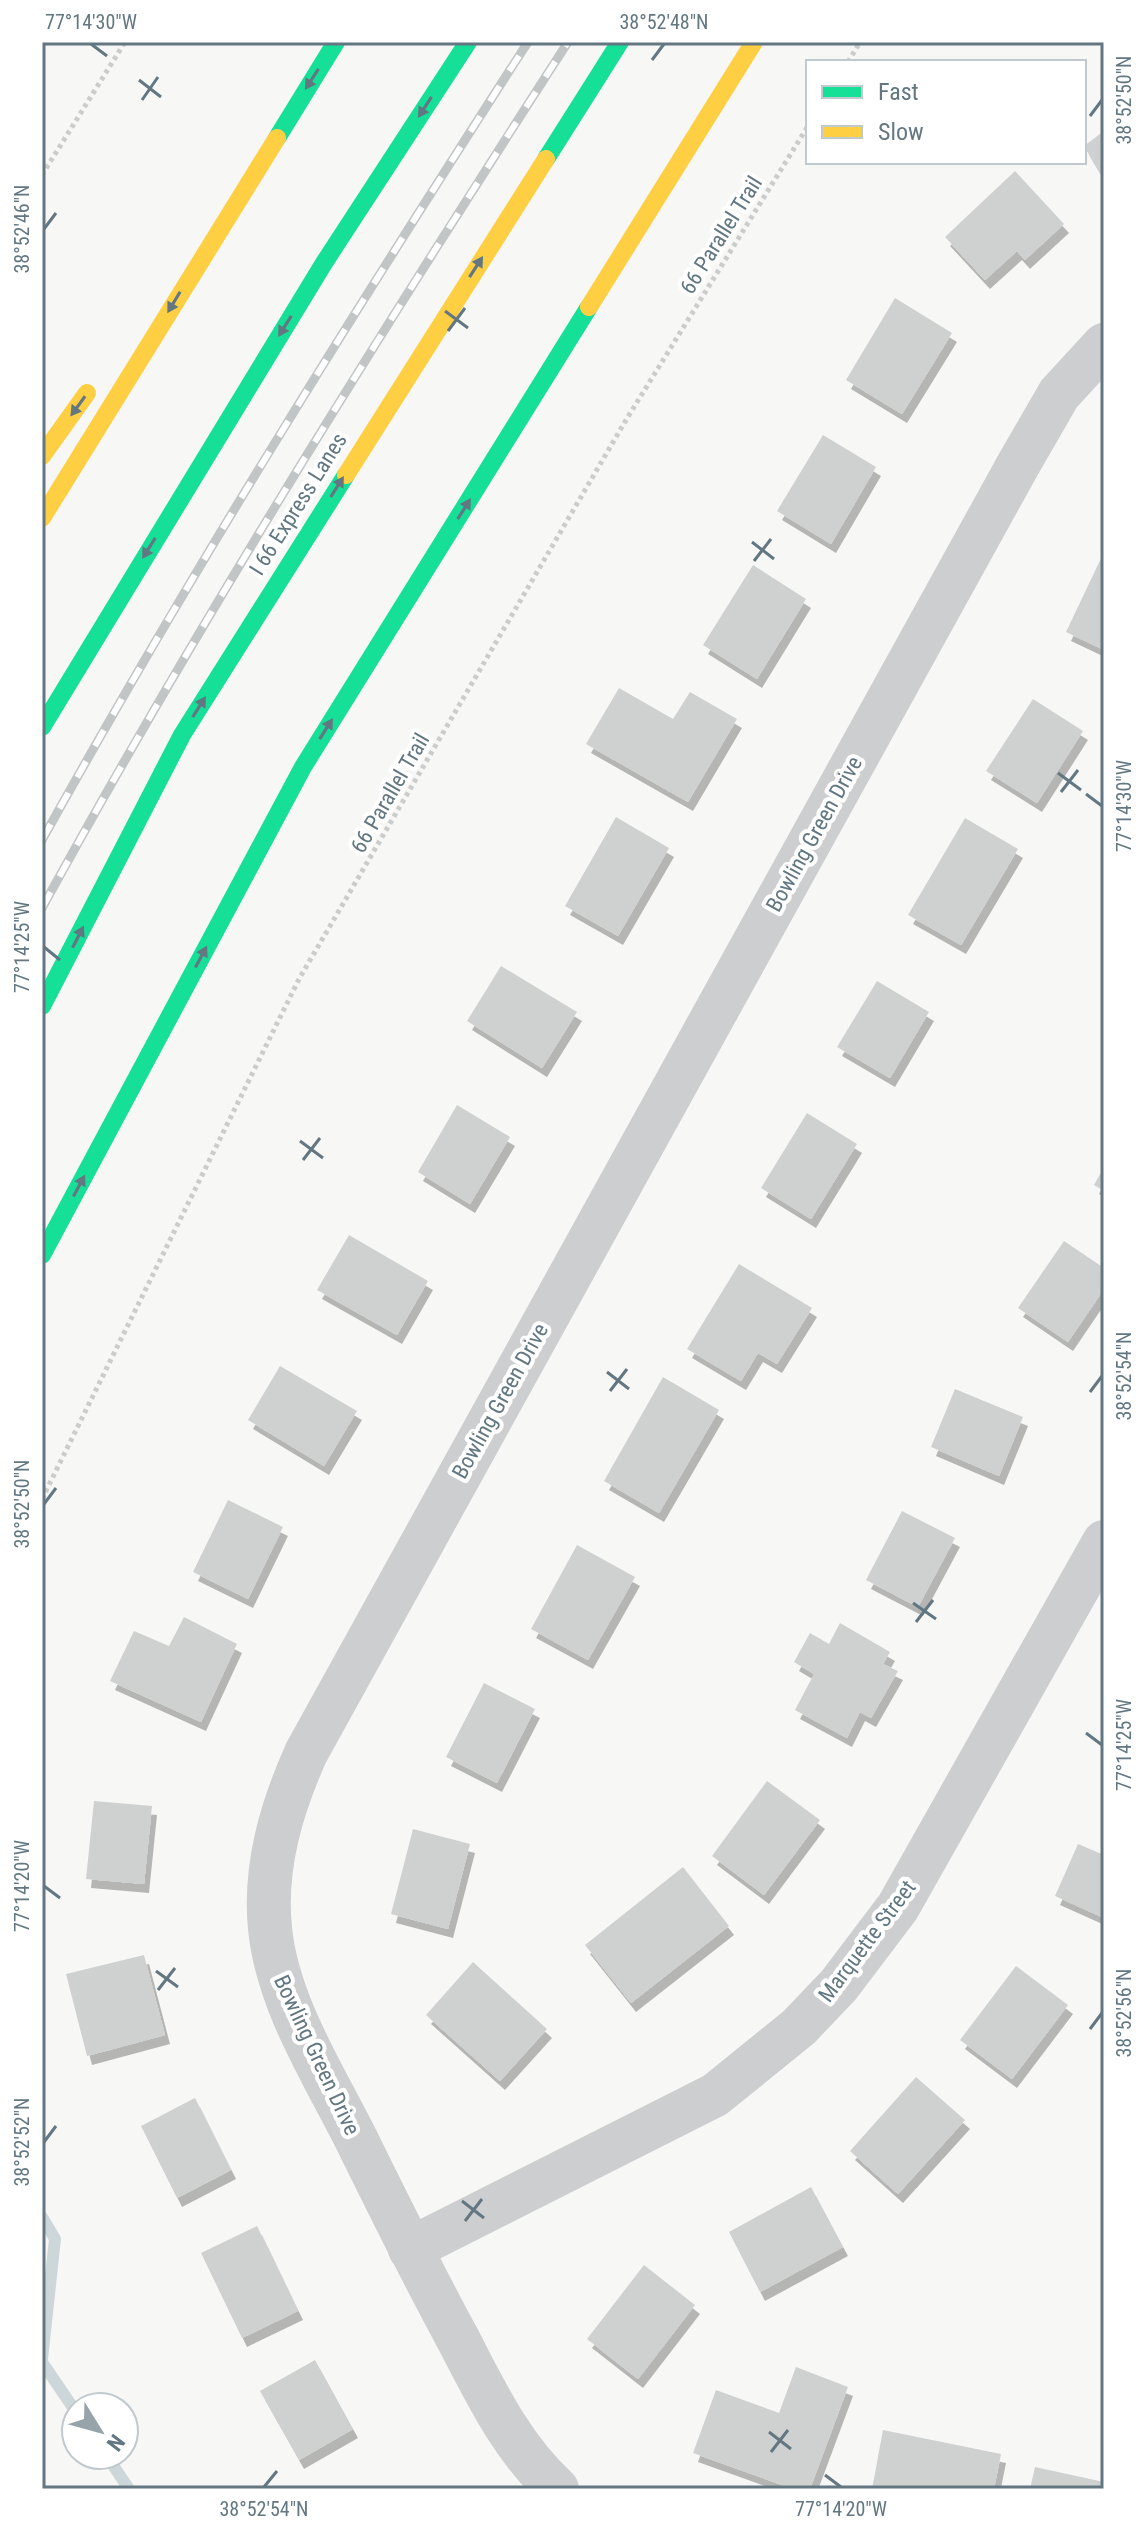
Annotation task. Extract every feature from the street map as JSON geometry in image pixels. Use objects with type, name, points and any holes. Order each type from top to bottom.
[{"type":"highway","points":[[42,518],[336,42]]},
{"type":"highway","points":[[42,727],[324,263],[468,42]]},
{"type":"highway","name":"I 66 Express Lanes","points":[[42,1006],[182,735],[620,42]]},
{"type":"highway","points":[[42,1255],[303,767],[754,42]]},
{"type":"highway","points":[[151,305],[288,116]]},
{"type":"highway","points":[[42,456],[97,381]]},
{"type":"street","name":"Bowling Green Drive","points":[[557,2489],[533,2467],[501,2421],[410,2249],[300,2024],[277,1969],[270,1929],[268,1880],[285,1800],[306,1753],[1010,478],[1059,394],[1104,345]]},
{"type":"street","name":"Marquette Street","points":[[410,2249],[715,2095],[799,2027],[839,1985],[898,1907],[1104,1542]]},
{"type":"path","points":[[42,175],[125,42]]},
{"type":"path","points":[[849,60],[860,42]]},
{"type":"path","name":"66 Parallel Trail","points":[[42,1499],[299,979],[626,420],[806,129]]},
{"type":"building","points":[[1104,131],[1104,180],[1086,149],[1086,144]]},
{"type":"building","points":[[1015,171],[1064,224],[1025,260],[1017,251],[985,280],[945,237]]},
{"type":"building","points":[[895,298],[952,333],[902,414],[846,380]]},
{"type":"building","points":[[823,435],[876,467],[831,544],[777,511]]},
{"type":"building","points":[[1104,552],[1104,650],[1066,632]]},
{"type":"building","points":[[753,565],[806,599],[757,679],[703,645]]},
{"type":"building","points":[[619,688],[673,719],[690,692],[737,719],[688,802],[586,744]]},
{"type":"building","points":[[1033,699],[1083,731],[1037,803],[986,771]]},
{"type":"building","points":[[616,817],[669,848],[618,936],[565,906]]},
{"type":"building","points":[[965,818],[1018,849],[961,945],[908,915]]},
{"type":"building","points":[[501,966],[577,1012],[542,1068],[467,1021]]},
{"type":"building","points":[[877,981],[929,1012],[890,1078],[837,1047]]},
{"type":"building","points":[[457,1105],[510,1137],[470,1204],[418,1172]]},
{"type":"building","points":[[807,1113],[857,1144],[811,1219],[761,1188]]},
{"type":"building","points":[[1104,1167],[1104,1191],[1094,1185]]},
{"type":"building","points":[[349,1235],[428,1281],[397,1335],[317,1290]]},
{"type":"building","points":[[1064,1241],[1104,1268],[1104,1289],[1068,1342],[1018,1308]]},
{"type":"building","points":[[739,1264],[812,1308],[777,1364],[758,1353],[741,1381],[687,1349]]},
{"type":"building","points":[[280,1366],[357,1411],[324,1466],[248,1420]]},
{"type":"building","points":[[663,1377],[719,1410],[659,1513],[604,1481]]},
{"type":"building","points":[[955,1389],[1023,1417],[999,1476],[931,1447]]},
{"type":"building","points":[[228,1500],[283,1527],[248,1599],[193,1572]]},
{"type":"building","points":[[902,1511],[955,1538],[918,1607],[866,1580]]},
{"type":"building","points":[[577,1545],[635,1577],[588,1660],[531,1629]]},
{"type":"building","points":[[184,1617],[237,1644],[201,1722],[110,1681],[134,1631],[169,1646]]},
{"type":"building","points":[[840,1623],[890,1652],[883,1664],[898,1671],[871,1718],[860,1712],[847,1738],[795,1710],[814,1674],[794,1662],[810,1633],[829,1644]]},
{"type":"building","points":[[484,1683],[535,1709],[497,1783],[446,1757]]},
{"type":"building","points":[[767,1781],[820,1820],[764,1895],[712,1856]]},
{"type":"building","points":[[94,1801],[152,1806],[144,1884],[86,1879]]},
{"type":"building","points":[[413,1829],[470,1844],[448,1929],[391,1914]]},
{"type":"building","points":[[1078,1844],[1104,1855],[1104,1918],[1055,1896]]},
{"type":"building","points":[[683,1867],[729,1926],[631,2003],[585,1945]]},
{"type":"building","points":[[144,1955],[165,2035],[87,2056],[66,1974]]},
{"type":"building","points":[[473,1962],[547,2029],[500,2081],[426,2015]]},
{"type":"building","points":[[1016,1966],[1068,2005],[1012,2079],[960,2040]]},
{"type":"building","points":[[916,2077],[965,2120],[898,2194],[850,2151]]},
{"type":"building","points":[[195,2098],[231,2170],[177,2198],[141,2126]]},
{"type":"building","points":[[811,2187],[843,2247],[760,2292],[729,2232]]},
{"type":"building","points":[[257,2226],[298,2311],[242,2338],[201,2253]]},
{"type":"building","points":[[644,2265],[695,2305],[638,2379],[587,2339]]},
{"type":"building","points":[[315,2360],[353,2429],[299,2460],[260,2391]]},
{"type":"building","points":[[796,2367],[848,2387],[810,2489],[793,2489],[693,2453],[716,2390],[779,2413]]},
{"type":"building","points":[[883,2430],[1001,2454],[994,2489],[872,2489]]},
{"type":"building","points":[[1035,2467],[1104,2482],[1104,2489],[1030,2489]]},
{"type":"waterway","points":[[42,2217],[55,2239],[42,2359]]},
{"type":"waterway","points":[[42,2362],[62,2391]]},
{"type":"waterway","points":[[117,2471],[129,2489]]},
{"type":"railway","points":[[42,840],[158,637],[278,437],[528,42]]},
{"type":"railway","points":[[42,908],[232,578],[568,42]]},
{"type":"traffic: fast","points":[[277,138],[336,42]]},
{"type":"traffic: fast","points":[[42,727],[324,263],[468,42]]},
{"type":"traffic: fast","points":[[546,159],[620,42]]},
{"type":"traffic: fast","points":[[42,1255],[303,767],[589,307]]},
{"type":"traffic: fast","points":[[42,1006],[182,735],[346,475]]},
{"type":"traffic: slow","points":[[589,307],[754,42]]},
{"type":"traffic: slow","points":[[42,518],[277,138]]},
{"type":"traffic: slow","points":[[346,475],[546,159]]},
{"type":"traffic: slow","points":[[42,456],[87,393]]}]
